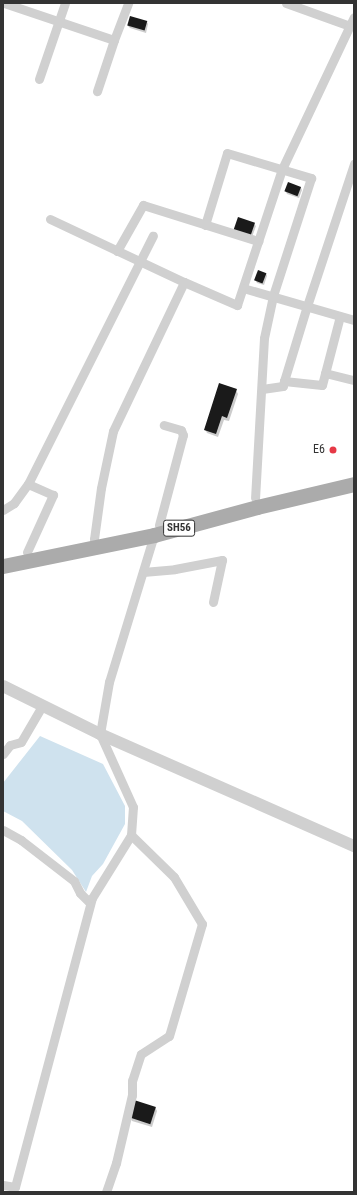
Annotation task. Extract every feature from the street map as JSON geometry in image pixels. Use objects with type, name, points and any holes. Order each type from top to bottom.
[{"type":"main road","name":"SH56","points":[[156,530],[255,498],[354,475]]},
{"type":"main road","name":"SH56","points":[[3,566],[354,484]]},
{"type":"main road","name":"SH56","points":[[3,557],[27,552],[95,544]]},
{"type":"street","points":[[4,3],[114,40]]},
{"type":"street","points":[[39,79],[65,3]]},
{"type":"street","points":[[97,91],[128,3]]},
{"type":"street","points":[[286,3],[350,26]]},
{"type":"street","points":[[50,219],[140,262],[237,305],[282,169],[354,17]]},
{"type":"street","points":[[205,225],[227,153],[311,178],[273,296],[264,338],[255,498]]},
{"type":"street","points":[[262,389],[283,386],[307,306],[354,164]]},
{"type":"street","points":[[117,251],[143,205],[258,241]]},
{"type":"street","points":[[3,510],[14,503],[28,484],[153,236]]},
{"type":"street","points":[[95,544],[101,488],[113,431],[184,282]]},
{"type":"street","points":[[243,288],[354,320]]},
{"type":"street","points":[[284,381],[322,384],[340,316]]},
{"type":"street","points":[[325,373],[354,380]]},
{"type":"street","points":[[3,1185],[15,1187],[90,903],[131,835],[133,807],[100,734],[109,682],[156,530],[183,435],[181,430],[164,425]]},
{"type":"street","points":[[27,552],[52,494],[28,484]]},
{"type":"street","points":[[143,572],[175,569],[222,560],[213,602]]},
{"type":"street","points":[[3,686],[100,734],[354,846]]},
{"type":"street","points":[[3,754],[10,745],[21,742],[42,706]]},
{"type":"street","points":[[3,830],[21,840],[74,881],[80,893],[90,903]]},
{"type":"street","points":[[106,1192],[116,1163],[132,1095],[132,1081],[141,1054],[169,1036],[202,924],[174,877],[131,835]]},
{"type":"water","points":[[40,736],[103,764],[125,806],[125,824],[103,864],[92,876],[86,892],[72,870],[22,821],[3,811],[3,783]]},
{"type":"building","points":[[130,16],[147,21],[145,31],[127,26]]},
{"type":"building","points":[[288,182],[301,187],[297,196],[284,191]]},
{"type":"building","points":[[238,217],[255,223],[250,236],[233,230]]},
{"type":"building","points":[[258,270],[266,273],[262,283],[254,280]]},
{"type":"building","points":[[219,383],[237,389],[227,418],[222,416],[216,434],[204,430]]},
{"type":"building","points":[[134,1100],[156,1107],[150,1124],[128,1117]]},
{"type":"place","name":"E6","points":[[333,450]]}]
